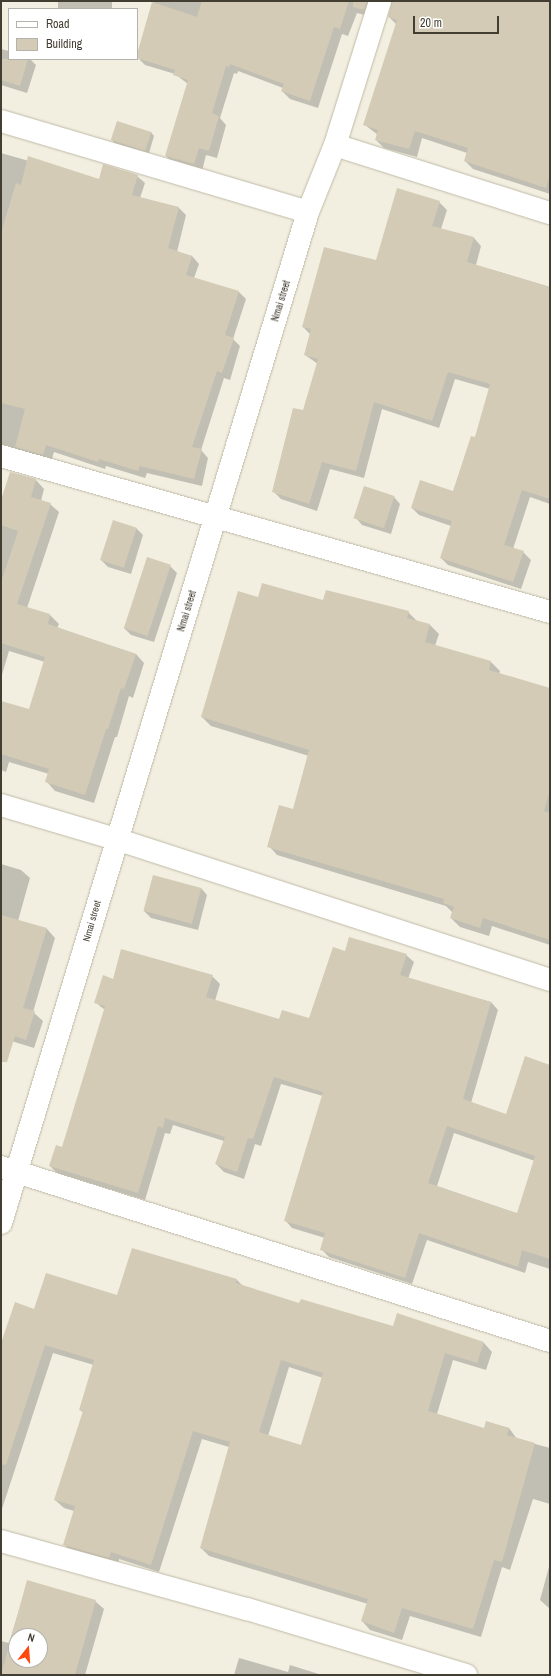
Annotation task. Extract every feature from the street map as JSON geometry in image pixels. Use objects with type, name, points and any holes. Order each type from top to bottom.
[{"type":"street","name":"Nmai street","points":[[1,1224],[9,1170],[116,839],[308,212],[334,145],[380,1]]},
{"type":"street","points":[[1,121],[308,212]]},
{"type":"street","points":[[334,145],[550,213]]},
{"type":"street","points":[[1,456],[550,612]]},
{"type":"street","points":[[1,805],[116,839],[550,980]]},
{"type":"street","points":[[9,1170],[550,1341]]},
{"type":"street","points":[[1,1541],[247,1609],[466,1675]]},
{"type":"building","points":[[202,1],[349,1],[340,29],[334,27],[310,101],[281,91],[284,84],[230,64],[229,67],[226,66],[212,113],[219,116],[209,151],[199,148],[194,164],[165,156],[188,80],[173,75],[175,70],[138,58],[138,51],[152,2],[197,17]]},
{"type":"building","points":[[353,1],[367,1],[364,10],[353,7]]},
{"type":"building","points":[[392,1],[550,1],[550,175],[546,188],[464,161],[468,148],[415,131],[409,149],[375,140],[378,130],[363,125],[397,20],[388,17]]},
{"type":"building","points":[[1,59],[28,60],[20,86],[1,80]]},
{"type":"building","points":[[117,121],[151,132],[145,151],[111,140]]},
{"type":"building","points":[[28,156],[99,179],[103,164],[138,175],[132,195],[179,207],[168,248],[192,256],[186,275],[239,291],[225,335],[234,338],[222,373],[217,371],[192,447],[202,449],[194,479],[140,466],[138,471],[99,459],[98,462],[46,445],[43,455],[15,447],[25,409],[1,403],[1,233],[16,183],[21,185]]},
{"type":"building","points":[[397,188],[440,201],[432,226],[474,237],[467,262],[550,287],[550,499],[522,490],[504,545],[524,551],[513,582],[440,558],[452,521],[411,508],[420,480],[453,491],[471,436],[475,437],[490,384],[448,372],[432,421],[374,402],[356,471],[322,462],[309,504],[272,492],[293,408],[303,410],[318,359],[304,355],[311,329],[302,327],[324,247],[376,260]]},
{"type":"building","points":[[10,472],[36,479],[31,497],[51,503],[17,604],[50,614],[48,624],[136,654],[124,689],[121,688],[108,729],[106,729],[85,795],[45,782],[49,769],[1,754],[1,701],[29,709],[45,657],[1,643],[1,582],[18,531],[1,525],[1,500]]},
{"type":"building","points":[[364,486],[394,496],[384,528],[353,518]]},
{"type":"building","points":[[113,520],[137,528],[124,568],[100,560]]},
{"type":"building","points":[[147,557],[171,565],[148,636],[124,628]]},
{"type":"building","points":[[262,583],[323,600],[326,590],[409,611],[407,618],[430,624],[425,642],[491,661],[489,670],[550,688],[550,790],[544,811],[550,813],[550,940],[483,918],[480,928],[450,918],[454,907],[443,903],[444,899],[267,847],[279,805],[293,809],[309,750],[201,717],[238,591],[258,597]]},
{"type":"building","points":[[153,875],[201,888],[192,924],[143,911]]},
{"type":"building","points":[[1,915],[47,928],[23,1008],[35,1011],[26,1040],[15,1036],[7,1062],[1,1062]]},
{"type":"building","points":[[349,937],[407,954],[400,975],[491,1002],[463,1099],[506,1114],[525,1056],[550,1065],[550,1259],[522,1250],[518,1267],[419,1233],[405,1278],[320,1250],[325,1233],[284,1221],[323,1092],[274,1077],[253,1139],[248,1138],[237,1172],[215,1164],[225,1137],[165,1118],[163,1128],[158,1126],[138,1193],[49,1166],[56,1145],[62,1147],[105,1006],[94,1003],[103,975],[113,979],[121,949],[213,975],[206,997],[279,1019],[282,1010],[309,1018],[333,947],[345,951]],"holes":[[[447,1126],[535,1156],[517,1213],[428,1183]]]},
{"type":"building","points":[[132,1248],[237,1279],[236,1283],[299,1303],[301,1299],[393,1326],[397,1313],[484,1342],[477,1363],[445,1353],[428,1411],[484,1428],[486,1421],[509,1428],[507,1435],[535,1443],[502,1562],[494,1560],[473,1629],[402,1608],[394,1633],[361,1621],[368,1599],[200,1548],[230,1442],[193,1431],[151,1565],[111,1552],[109,1558],[63,1545],[75,1506],[54,1500],[83,1411],[79,1410],[94,1360],[45,1345],[6,1465],[1,1464],[1,1343],[15,1302],[34,1309],[46,1273],[117,1295]],"holes":[[[281,1360],[323,1373],[301,1445],[259,1432]]]},
{"type":"building","points":[[27,1580],[96,1600],[75,1675],[1,1675],[8,1649],[8,1668],[48,1668],[48,1628],[14,1628]]}]
